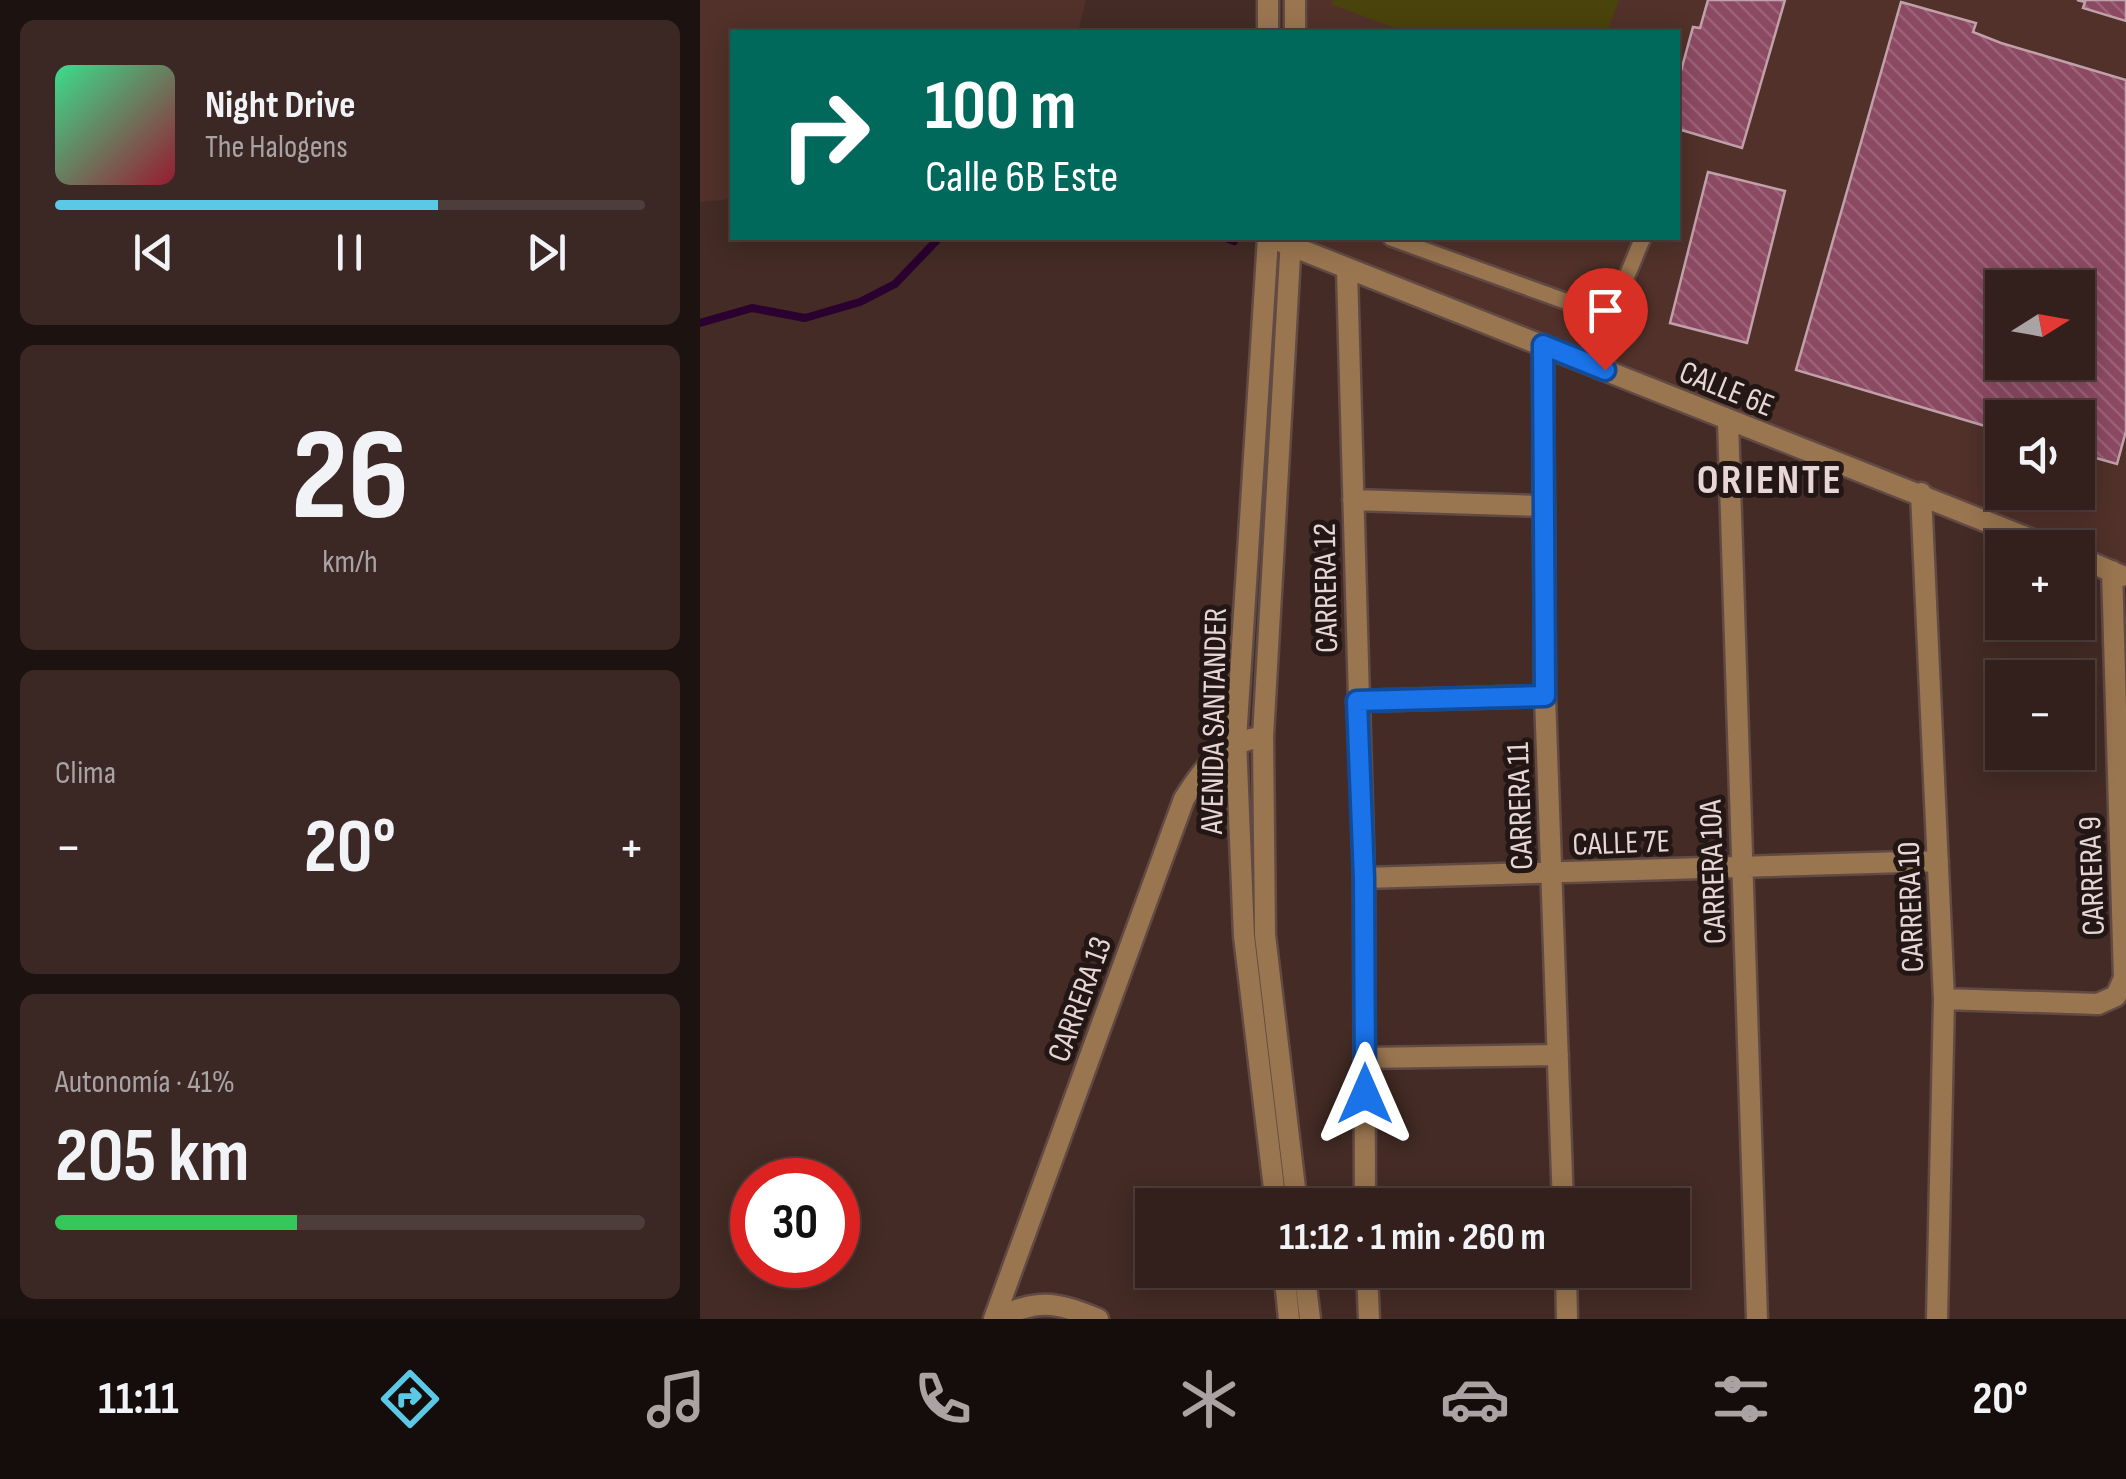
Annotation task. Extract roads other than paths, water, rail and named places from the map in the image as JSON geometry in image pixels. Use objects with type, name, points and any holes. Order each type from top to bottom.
[{"type":"street","points":[[1268,0],[1268,30]]},
{"type":"street","points":[[1295,0],[1295,30]]},
{"type":"street","name":"AVENIDA SANTANDER","points":[[1268,240],[1236,740],[1244,936],[1274,1188]]},
{"type":"street","name":"CALLE 6E","points":[[1291,242],[1347,270],[2009,530]]},
{"type":"street","name":"AVENIDA SANTANDER","points":[[1291,242],[1262,737],[1265,935],[1294,1188]]},
{"type":"street","name":"CARRERA 12","points":[[1347,270],[1364,878],[1366,1188]]},
{"type":"street","name":"CARRERA 11","points":[[1543,345],[1545,696],[1562,1188]]},
{"type":"street","name":"CARRERA 10A","points":[[1728,422],[1757,1319]]},
{"type":"street","name":"CARRERA 10","points":[[1921,494],[1944,999],[1937,1319]]},
{"type":"street","points":[[1353,500],[1543,506]]},
{"type":"street","points":[[2095,565],[2119,574]]},
{"type":"street","name":"CARRERA 9","points":[[1944,999],[2098,1004],[2116,996],[2124,978],[2119,574]]},
{"type":"street","points":[[1357,701],[1545,696]]},
{"type":"street","points":[[1236,740],[1262,737]]},
{"type":"street","name":"CARRERA 13","points":[[994,1319],[1184,799],[1198,777],[1236,740]]},
{"type":"street","name":"CALLE 7E","points":[[1364,878],[1938,861]]},
{"type":"street","points":[[1365,1058],[1558,1054]]},
{"type":"street","points":[[1286,1288],[1290,1319]]},
{"type":"street","points":[[1306,1288],[1310,1319]]},
{"type":"street","points":[[1368,1288],[1369,1319]]},
{"type":"street","points":[[1566,1288],[1567,1319]]},
{"type":"street","points":[[994,1319],[1028,1304],[1058,1303],[1098,1319]]},
{"type":"lane","points":[[1397,240],[1576,305],[1599,306],[1617,294],[1642,240]]},
{"type":"waterway","points":[[700,323],[752,308],[805,318],[860,302],[895,284],[937,240]]},
{"type":"district","name":"ORIENTE","points":[[1770,478]]}]
